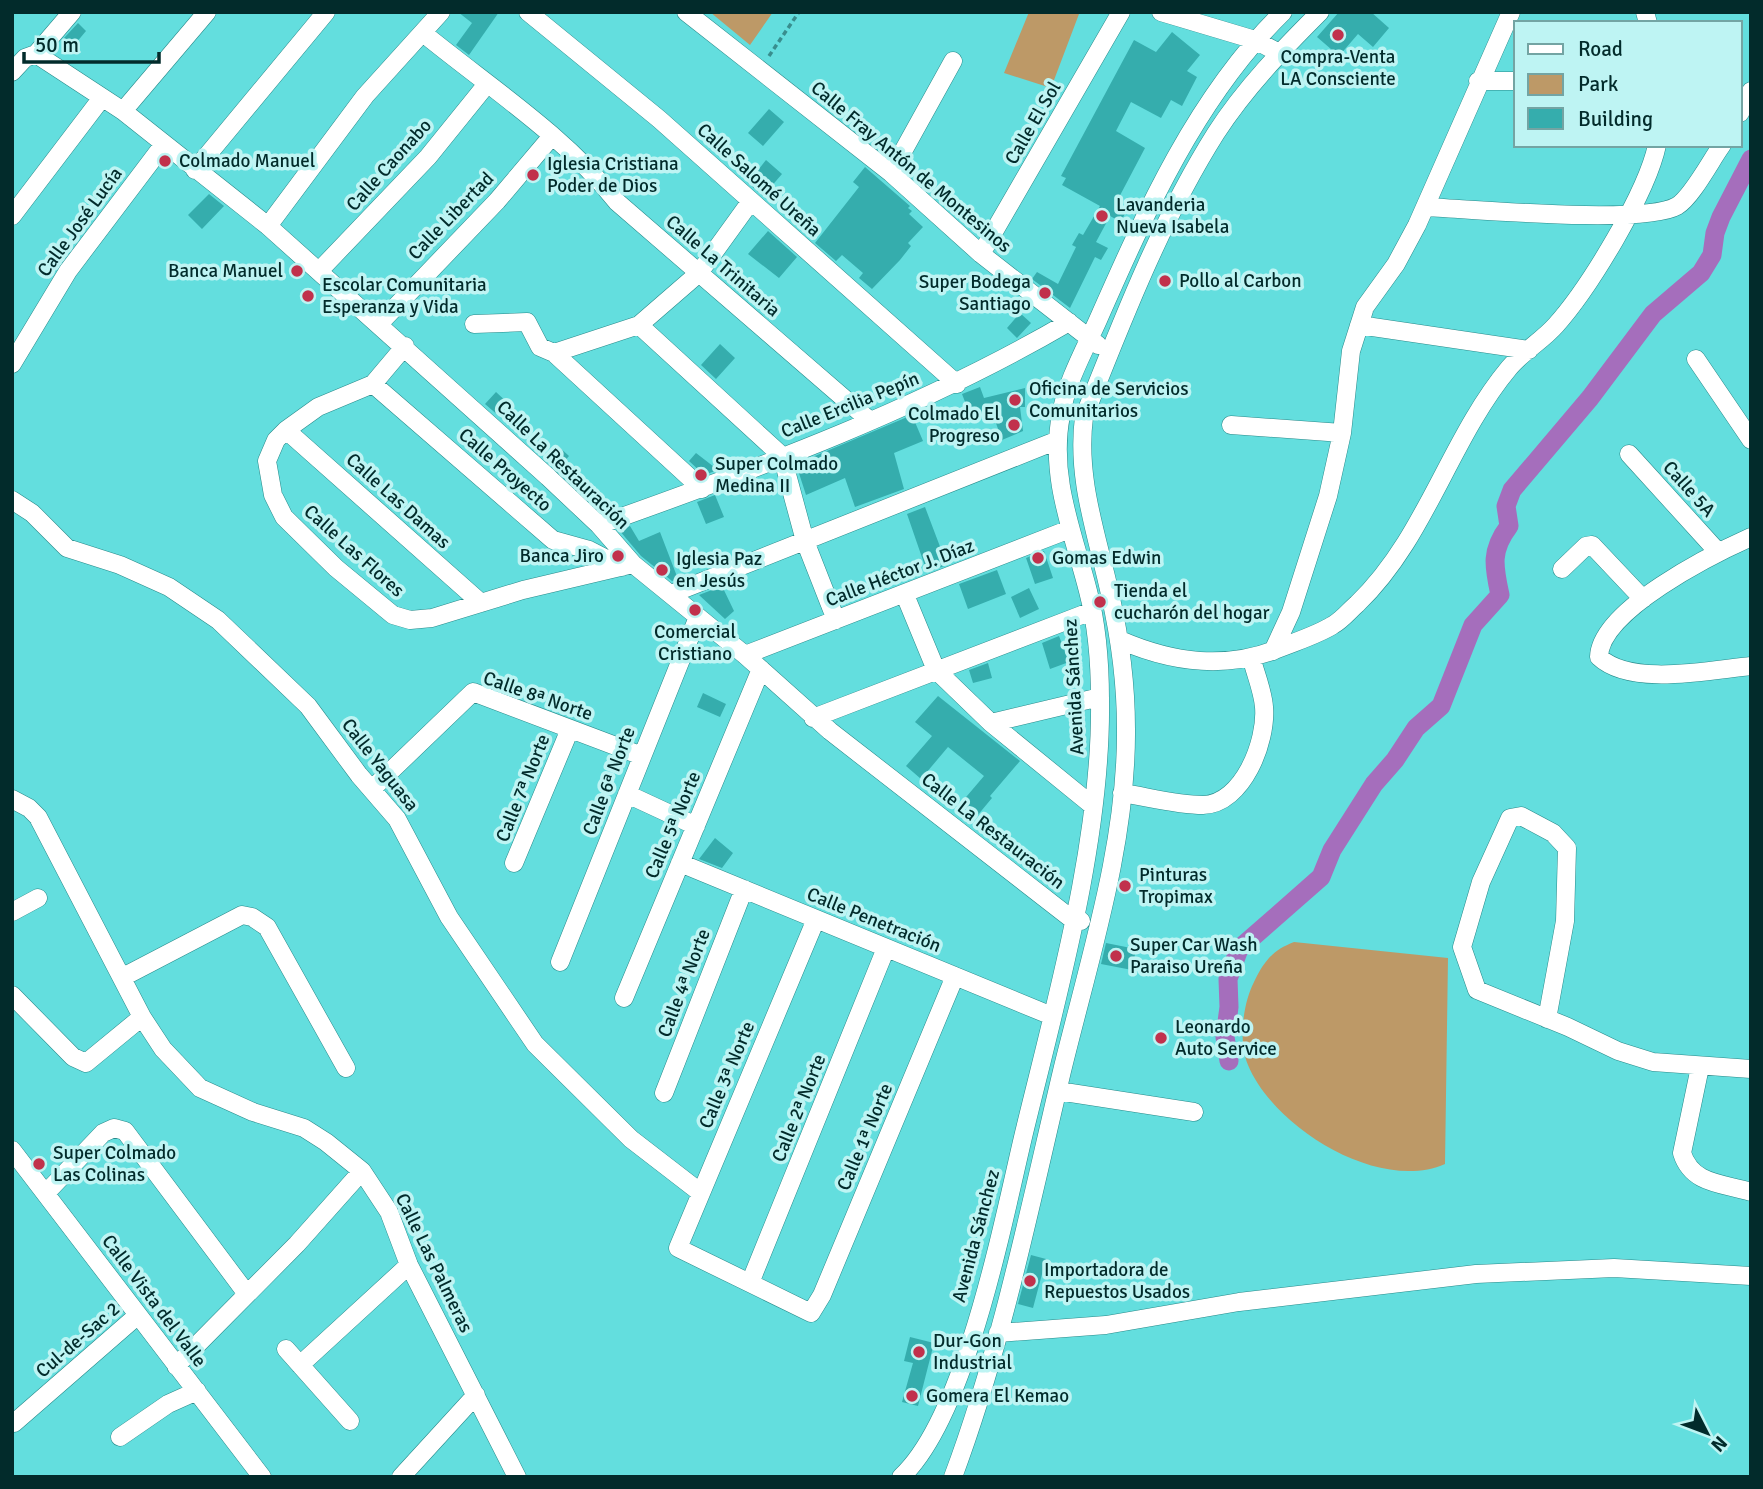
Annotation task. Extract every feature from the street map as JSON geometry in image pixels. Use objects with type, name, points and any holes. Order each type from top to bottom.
[{"type":"street","points":[[123,111],[207,12]]},
{"type":"street","points":[[195,170],[326,12]]},
{"type":"street","points":[[268,226],[365,96],[441,12]]},
{"type":"street","name":"Calle Salomé Ureña","points":[[528,12],[659,119],[957,384]]},
{"type":"street","name":"Calle Fray Antón de Montesinos","points":[[686,12],[891,173],[981,254],[1090,340],[1110,351]]},
{"type":"street","name":"Calle El Sol","points":[[981,254],[1121,12]]},
{"type":"street","points":[[1161,12],[1255,40],[1279,53]]},
{"type":"street","name":"Avenida Sánchez","points":[[901,1477],[933,1434],[963,1360],[1000,1235],[1073,920],[1099,771],[1100,697],[1092,611],[1056,466],[1061,411],[1144,220],[1194,126],[1255,40],[1283,12]]},
{"type":"street","points":[[953,1477],[998,1333],[1058,1091],[1112,863],[1122,793],[1126,730],[1120,640],[1085,498],[1082,471],[1084,417],[1110,351],[1176,204],[1195,170],[1236,106],[1279,53],[1320,12]]},
{"type":"street","points":[[1273,651],[1311,556],[1342,433],[1351,351],[1365,307],[1396,264],[1425,207],[1478,81],[1511,12]]},
{"type":"street","points":[[12,72],[24,53],[66,14]]},
{"type":"street","name":"Calle La Trinitaria","points":[[423,33],[552,136],[600,180],[617,202],[869,420]]},
{"type":"street","name":"Calle La Restauración","points":[[24,53],[123,111],[268,226],[405,346],[599,525],[627,565],[671,594],[745,655],[813,718],[1073,920],[1098,925]]},
{"type":"street","points":[[891,173],[953,61]]},
{"type":"street","points":[[1478,81],[1514,81]]},
{"type":"street","name":"Calle Caonabo","points":[[319,271],[428,157],[487,84]]},
{"type":"street","points":[[1742,109],[1751,91]]},
{"type":"street","points":[[12,216],[101,99]]},
{"type":"street","name":"Calle Libertad","points":[[379,324],[497,201],[552,136]]},
{"type":"street","name":"Calle José Lucía","points":[[12,364],[68,271],[164,144]]},
{"type":"street","points":[[1120,640],[1149,653],[1199,662],[1252,660],[1335,624],[1379,583],[1438,490],[1489,396],[1510,366],[1556,325],[1628,215],[1653,165],[1657,147]]},
{"type":"street","points":[[1425,207],[1628,215],[1678,206],[1721,147]]},
{"type":"street","points":[[554,353],[639,325],[699,273],[751,201]]},
{"type":"street","points":[[474,324],[527,322],[540,347],[554,353],[702,489]]},
{"type":"street","name":"Calle Ercilia Pepín","points":[[599,525],[702,489],[957,384],[1069,322]]},
{"type":"street","points":[[639,325],[782,456],[805,541],[836,620]]},
{"type":"street","points":[[1359,325],[1529,350]]},
{"type":"street","name":"Calle Las Flores","points":[[405,346],[373,384],[318,407],[276,440],[267,461],[273,495],[284,517],[336,568],[393,615],[410,620],[432,618],[627,565]]},
{"type":"street","points":[[1696,359],[1751,440]]},
{"type":"street","name":"Calle Proyecto","points":[[373,384],[553,540],[627,565]]},
{"type":"street","points":[[1231,425],[1342,433]]},
{"type":"street","name":"Calle Las Damas","points":[[286,430],[481,603]]},
{"type":"street","points":[[671,594],[1058,440]]},
{"type":"street","name":"Calle 5A","points":[[1629,454],[1718,552]]},
{"type":"street","name":"Calle Yaguasa","points":[[12,500],[32,513],[67,548],[120,565],[169,587],[218,620],[308,706],[397,819],[449,917],[535,1044],[631,1139],[701,1193]]},
{"type":"street","name":"Calle Héctor J. Díaz","points":[[745,655],[1070,529]]},
{"type":"street","points":[[1751,537],[1718,552],[1643,599],[1622,617],[1600,648],[1600,657],[1609,666],[1660,675],[1751,666]]},
{"type":"street","points":[[1562,569],[1586,546],[1592,545],[1643,599]]},
{"type":"street","points":[[905,595],[936,670],[991,723],[1093,806]]},
{"type":"street","points":[[813,718],[1092,611]]},
{"type":"street","name":"Calle 6ª Norte","points":[[560,962],[698,617]]},
{"type":"street","points":[[1122,793],[1204,805],[1221,800],[1238,785],[1258,750],[1264,723],[1264,705],[1252,660]]},
{"type":"street","name":"Calle 5ª Norte","points":[[624,998],[761,669]]},
{"type":"street","name":"Calle 8ª Norte","points":[[372,789],[473,692],[642,756]]},
{"type":"street","points":[[991,723],[1100,697]]},
{"type":"street","name":"Calle 7ª Norte","points":[[514,863],[570,729]]},
{"type":"street","points":[[627,794],[696,826]]},
{"type":"street","name":"Calle Las Palmeras","points":[[12,799],[29,808],[38,817],[142,1017],[163,1049],[200,1088],[253,1112],[304,1128],[362,1171],[389,1212],[409,1265],[517,1477]]},
{"type":"street","points":[[1547,1019],[1565,921],[1567,848],[1553,833],[1521,816],[1510,818],[1495,846],[1462,947],[1477,990],[1618,1051],[1653,1062],[1751,1069]]},
{"type":"street","name":"Calle Penetración","points":[[680,863],[1052,1016]]},
{"type":"street","name":"Calle 4ª Norte","points":[[664,1093],[744,889]]},
{"type":"street","points":[[12,912],[38,898]]},
{"type":"street","points":[[123,977],[242,915],[253,917],[267,927],[346,1068]]},
{"type":"street","name":"Calle 3ª Norte","points":[[750,1283],[678,1248],[816,919]]},
{"type":"street","name":"Calle 2ª Norte","points":[[750,1283],[886,947]]},
{"type":"street","name":"Calle 1ª Norte","points":[[750,1283],[811,1313],[822,1295],[955,976]]},
{"type":"street","points":[[12,995],[73,1057],[86,1063],[142,1017]]},
{"type":"street","points":[[1700,1067],[1682,1153],[1686,1167],[1702,1180],[1751,1192]]},
{"type":"street","points":[[1058,1091],[1194,1112]]},
{"type":"street","points":[[46,1193],[103,1133],[114,1128],[125,1131],[247,1294]]},
{"type":"street","name":"Calle Vista del Valle","points":[[12,1150],[262,1477]]},
{"type":"street","points":[[176,1366],[362,1171]]},
{"type":"street","points":[[300,1365],[409,1265]]},
{"type":"street","points":[[998,1333],[1106,1325],[1239,1302],[1476,1274],[1614,1268],[1751,1276]]},
{"type":"street","name":"Cul-de-Sac 2","points":[[14,1423],[138,1315]]},
{"type":"street","points":[[286,1349],[350,1421]]},
{"type":"street","points":[[120,1437],[168,1404],[197,1391]]},
{"type":"street","points":[[401,1477],[475,1395]]},
{"type":"path","points":[[760,69],[799,12]]},
{"type":"green space","points":[[710,12],[773,12],[750,45]]},
{"type":"green space","points":[[1029,12],[1079,14],[1051,88],[1004,73]]},
{"type":"green space","points":[[1294,942],[1448,958],[1445,1164],[1419,1171],[1390,1170],[1361,1162],[1304,1132],[1280,1111],[1261,1089],[1248,1065],[1243,1045],[1247,1001],[1266,962],[1280,949]]},
{"type":"building","points":[[458,12],[499,12],[469,55],[456,45],[472,23]]},
{"type":"building","name":"Compra-Venta LA Consciente","points":[[1339,12],[1371,12],[1389,28],[1373,47],[1358,34],[1339,56],[1317,37]]},
{"type":"building","points":[[78,23],[86,31],[76,43],[72,39],[69,42],[64,38]]},
{"type":"building","points":[[1172,32],[1200,55],[1187,71],[1197,77],[1182,106],[1171,100],[1161,118],[1131,102],[1116,131],[1145,148],[1116,203],[1127,209],[1121,222],[1110,216],[1096,242],[1108,248],[1101,260],[1095,257],[1070,308],[1032,279],[1037,272],[1058,284],[1076,247],[1072,245],[1079,233],[1083,235],[1100,206],[1062,185],[1066,178],[1061,176],[1134,40],[1156,52]]},
{"type":"building","points":[[769,109],[784,122],[763,146],[748,133]]},
{"type":"building","points":[[766,160],[782,174],[763,196],[748,183]]},
{"type":"building","points":[[865,167],[910,206],[908,208],[912,211],[909,214],[923,227],[908,243],[911,246],[900,260],[872,289],[859,278],[863,273],[842,255],[836,261],[815,243],[859,187],[853,182]]},
{"type":"building","points":[[209,194],[224,206],[202,229],[188,215]]},
{"type":"building","points":[[768,231],[797,257],[779,278],[748,254]]},
{"type":"building","points":[[1020,313],[1031,323],[1017,338],[1007,328]]},
{"type":"building","points":[[720,344],[735,358],[716,379],[701,365]]},
{"type":"building","points":[[980,387],[984,398],[1025,388],[1025,407],[1020,407],[1023,431],[1002,440],[992,412],[972,420],[962,394]]},
{"type":"building","points":[[496,392],[510,405],[500,417],[485,404]]},
{"type":"building","points":[[912,415],[923,441],[894,453],[904,489],[855,507],[845,478],[806,495],[796,464]]},
{"type":"building","points":[[558,446],[569,456],[557,470],[546,460]]},
{"type":"building","points":[[696,453],[718,470],[704,475],[689,461]]},
{"type":"building","points":[[715,495],[724,517],[706,524],[697,502]]},
{"type":"building","points":[[925,507],[947,565],[927,572],[907,514]]},
{"type":"building","points":[[630,526],[639,541],[660,532],[678,579],[672,581],[641,556],[619,530]]},
{"type":"building","points":[[1044,551],[1053,578],[1035,584],[1026,558]]},
{"type":"building","points":[[997,570],[1006,594],[968,609],[959,584]]},
{"type":"building","points":[[722,586],[734,611],[725,619],[699,595]]},
{"type":"building","points":[[1029,588],[1039,609],[1020,618],[1011,597]]},
{"type":"building","points":[[1059,636],[1069,662],[1050,669],[1042,643]]},
{"type":"building","points":[[988,663],[992,678],[973,683],[969,670]]},
{"type":"building","points":[[703,693],[726,704],[720,717],[697,707]]},
{"type":"building","points":[[938,696],[1020,761],[977,816],[961,803],[984,776],[948,747],[921,779],[906,766],[932,736],[915,722]]},
{"type":"building","points":[[715,838],[733,853],[722,868],[699,859]]},
{"type":"building","name":"Super Car Wash Paraiso Ureña","points":[[1106,943],[1136,949],[1132,970],[1101,964]]},
{"type":"building","name":"Importadora de Repuestos Usados","points":[[1031,1255],[1046,1259],[1033,1308],[1018,1304]]},
{"type":"building","points":[[910,1337],[934,1343],[918,1406],[902,1402],[913,1363],[904,1361]]},
{"type":"waterway","points":[[1229,1061],[1225,1037],[1229,1007],[1228,979],[1239,949],[1321,877],[1332,850],[1374,784],[1395,760],[1416,728],[1441,706],[1473,625],[1500,595],[1495,559],[1499,543],[1509,526],[1506,506],[1512,490],[1590,398],[1653,314],[1701,273],[1712,255],[1715,233],[1721,217],[1751,159]]},
{"type":"place","name":"Compra-Venta LA Consciente","points":[[1338,35]]},
{"type":"place","name":"Colmado Manuel","points":[[165,161]]},
{"type":"place","name":"Iglesia Cristiana Poder de Dios","points":[[533,175]]},
{"type":"place","name":"Lavanderia Nueva Isabela","points":[[1102,216]]},
{"type":"place","name":"Banca Manuel","points":[[297,271]]},
{"type":"place","name":"Pollo al Carbon","points":[[1165,281]]},
{"type":"place","name":"Super Bodega Santiago","points":[[1045,293]]},
{"type":"place","name":"Escolar Comunitaria Esperanza y Vida","points":[[308,296]]},
{"type":"place","name":"Oficina de Servicios Comunitarios","points":[[1015,400]]},
{"type":"place","name":"Colmado El Progreso","points":[[1014,425]]},
{"type":"place","name":"Super Colmado Medina II","points":[[701,475]]},
{"type":"place","name":"Banca Jiro","points":[[618,556]]},
{"type":"place","name":"Gomas Edwin","points":[[1038,558]]},
{"type":"place","name":"Iglesia Paz en Jesús","points":[[662,570]]},
{"type":"place","name":"Tienda el cucharón del hogar","points":[[1100,602]]},
{"type":"place","name":"Comercial Cristiano","points":[[695,610]]},
{"type":"place","name":"Pinturas Tropimax","points":[[1125,886]]},
{"type":"place","name":"Super Car Wash Paraiso Ureña","points":[[1116,956]]},
{"type":"place","name":"Leonardo Auto Service","points":[[1161,1038]]},
{"type":"place","name":"Super Colmado Las Colinas","points":[[39,1164]]},
{"type":"place","name":"Importadora de Repuestos Usados","points":[[1030,1281]]},
{"type":"place","name":"Dur-Gon Industrial","points":[[919,1352]]},
{"type":"place","name":"Gomera El Kemao","points":[[912,1396]]}]
